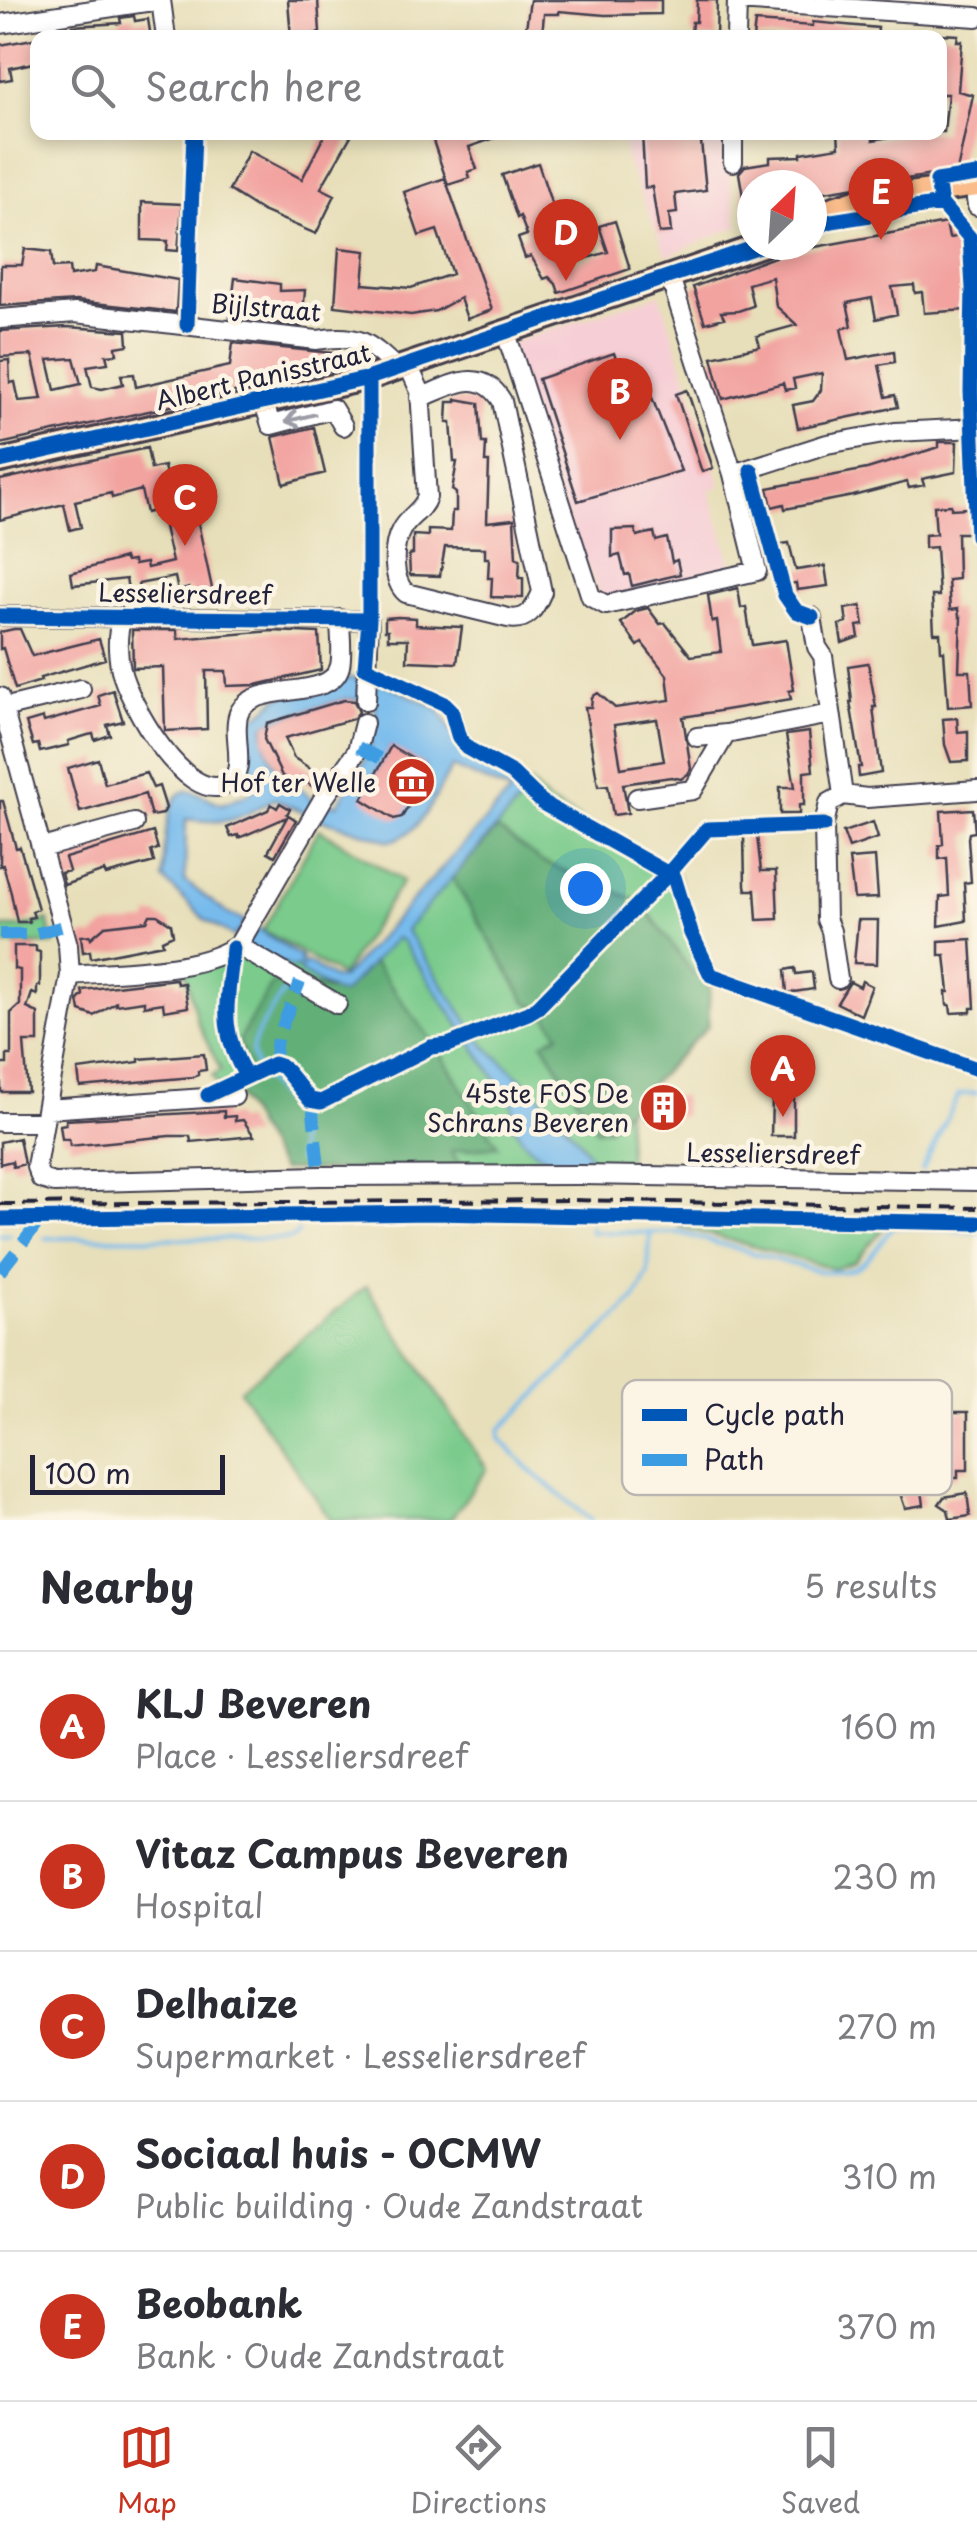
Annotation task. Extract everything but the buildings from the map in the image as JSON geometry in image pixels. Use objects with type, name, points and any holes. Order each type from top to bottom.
[{"type":"main road","points":[[827,210],[856,201],[977,190]]},
{"type":"main road","points":[[827,223],[977,190]]},
{"type":"main road","points":[[726,256],[737,249]]},
{"type":"main road","points":[[726,256],[737,253]]},
{"type":"main road","name":"Albert Panisstraat","points":[[0,461],[190,428],[258,404],[403,367],[726,256]]},
{"type":"street","points":[[0,24],[160,0],[165,30]]},
{"type":"street","points":[[736,30],[736,0],[862,12],[900,5],[972,11]]},
{"type":"street","points":[[733,162],[734,140]]},
{"type":"street","points":[[506,333],[591,597],[606,605],[756,571],[733,474],[670,277]]},
{"type":"street","name":"Bijlstraat","points":[[0,319],[75,313],[317,340],[354,336],[403,367]]},
{"type":"street","points":[[403,367],[420,398],[427,497],[423,508],[402,527],[398,538],[395,576],[399,587],[406,593],[508,618],[524,617],[532,612],[542,592],[502,400],[494,388],[480,380],[460,382],[420,398]]},
{"type":"street","points":[[258,404],[271,425],[333,409],[343,426]]},
{"type":"street","points":[[258,404],[268,441]]},
{"type":"street","points":[[733,474],[827,444],[894,432],[977,428]]},
{"type":"street","name":"Lesseliersdreef","points":[[0,616],[370,620],[366,701]]},
{"type":"street","points":[[122,617],[118,630],[120,667],[127,688],[180,771],[212,788],[234,777],[238,767],[236,724],[240,711],[250,700],[318,686],[334,676],[340,667],[340,620]]},
{"type":"street","points":[[812,617],[817,647],[823,656],[842,795]]},
{"type":"street","name":"Lesseliersdreef","points":[[81,688],[2,702],[62,920],[70,974],[36,1167],[40,1179],[54,1182],[413,1175],[977,1180]]},
{"type":"street","points":[[697,737],[831,714]]},
{"type":"street","points":[[70,974],[175,965],[228,952],[238,945],[318,808],[357,751],[364,723]]},
{"type":"street","points":[[637,798],[693,790],[726,734]]},
{"type":"street","points":[[838,979],[826,919],[824,825],[829,804],[842,795],[867,798],[977,790]]},
{"type":"street","points":[[42,848],[134,823]]},
{"type":"street","points":[[238,945],[337,1004]]},
{"type":"street","points":[[0,1122],[208,1095],[234,1096]]},
{"type":"shaded area","points":[[622,140],[723,140],[737,226],[667,256],[627,163]]},
{"type":"shaded area","points":[[660,294],[721,486],[709,490],[734,572],[601,599],[499,347]]},
{"type":"green space","points":[[530,783],[547,801],[677,874],[695,932],[714,972],[708,1026],[626,1110],[629,1169],[281,1170],[236,1091],[221,1091],[212,1076],[221,1071],[197,1021],[184,967],[242,946],[297,966],[328,991],[409,925],[527,793],[525,787]]},
{"type":"green space","points":[[319,829],[403,881],[341,976],[263,930]]},
{"type":"green space","points":[[497,829],[541,861],[641,902],[693,973],[710,982],[708,1026],[608,1128],[597,1130],[543,1043],[559,1034],[545,1013],[526,1001],[452,878]]},
{"type":"green space","points":[[48,920],[54,944],[0,945],[0,927],[22,927]]},
{"type":"green space","points":[[373,962],[436,1046],[498,1146],[451,1151],[464,1170],[281,1170],[235,1091],[250,1079],[239,1040],[272,984],[284,981],[343,993]]},
{"type":"green space","points":[[682,1222],[886,1225],[855,1262],[834,1269],[679,1226]]},
{"type":"green space","points":[[366,1286],[487,1469],[450,1520],[331,1520],[240,1390]]},
{"type":"water","points":[[349,678],[358,678],[362,684],[384,683],[439,709],[459,745],[528,792],[406,930],[483,1044],[534,1090],[595,1164],[553,1160],[524,1141],[509,1116],[513,1104],[402,941],[396,938],[343,993],[300,972],[297,966],[295,969],[246,945],[257,928],[302,958],[300,962],[304,965],[307,962],[333,978],[342,978],[511,792],[452,767],[419,822],[411,831],[389,841],[317,818],[274,799],[233,819],[186,819],[185,881],[228,914],[246,921],[235,937],[204,919],[163,879],[167,826],[175,800],[191,791],[222,804],[250,793],[256,786],[248,745],[249,723],[278,698]],"holes":[[[345,699],[375,703],[376,727],[372,728],[370,751],[337,805],[313,800],[297,785],[293,788],[276,768],[264,733],[265,725],[274,720]],[[391,747],[424,766],[426,777],[371,783]]]},
{"type":"waterway","points":[[286,988],[260,1028],[252,1052],[259,1072],[293,1115],[298,1161]]},
{"type":"waterway","points":[[922,1170],[959,1094],[977,1093]]},
{"type":"waterway","points":[[590,1226],[590,1232],[681,1233],[821,1272],[857,1267],[893,1226],[977,1232]]},
{"type":"waterway","points":[[45,1238],[284,1239],[299,1232]]},
{"type":"waterway","points":[[591,1520],[532,1472],[500,1439],[500,1430],[635,1299],[648,1273],[650,1233]]},
{"type":"waterway","points":[[0,1235],[10,1234]]},
{"type":"railway","points":[[0,1204],[570,1200],[977,1208]]},
{"type":"marked path","points":[[358,747],[383,760]]},
{"type":"marked path","points":[[0,934],[33,934],[64,926]]},
{"type":"marked path","points":[[274,1064],[277,1039],[300,982]]},
{"type":"marked path","points":[[316,1103],[313,1113],[320,1176]]},
{"type":"marked path","points":[[0,1272],[42,1218]]},
{"type":"cycle path","points":[[187,325],[194,140]]},
{"type":"cycle path","points":[[977,175],[937,181],[941,204],[970,238],[977,536]]},
{"type":"cycle path","points":[[827,223],[941,204]]},
{"type":"cycle path","points":[[0,461],[369,378],[737,253]]},
{"type":"cycle path","points":[[369,378],[369,620],[365,667],[445,704],[467,748],[512,773],[544,804],[674,877],[691,933],[711,975],[977,1069]]},
{"type":"cycle path","points":[[751,470],[785,595],[796,611],[812,617]]},
{"type":"cycle path","points":[[0,616],[369,620]]},
{"type":"cycle path","points":[[208,1095],[274,1064],[283,1067],[310,1100],[321,1102],[431,1047],[448,1045],[528,1013],[669,873],[707,829],[824,825]]},
{"type":"cycle path","points":[[233,948],[228,1028],[246,1076]]},
{"type":"cycle path","points":[[0,1219],[432,1213],[977,1223]]},
{"type":"place","name":"Beobank","points":[[881,240]]},
{"type":"place","name":"Sociaal huis - OCMW","points":[[566,281]]},
{"type":"place","name":"Vitaz Campus Beveren","points":[[620,440]]},
{"type":"place","name":"Delhaize","points":[[185,546]]},
{"type":"place","name":"Hof ter Welle","points":[[411,782]]},
{"type":"place","name":"45ste FOS De Schrans Beveren","points":[[664,1107]]},
{"type":"place","name":"KLJ Beveren","points":[[783,1117]]}]
